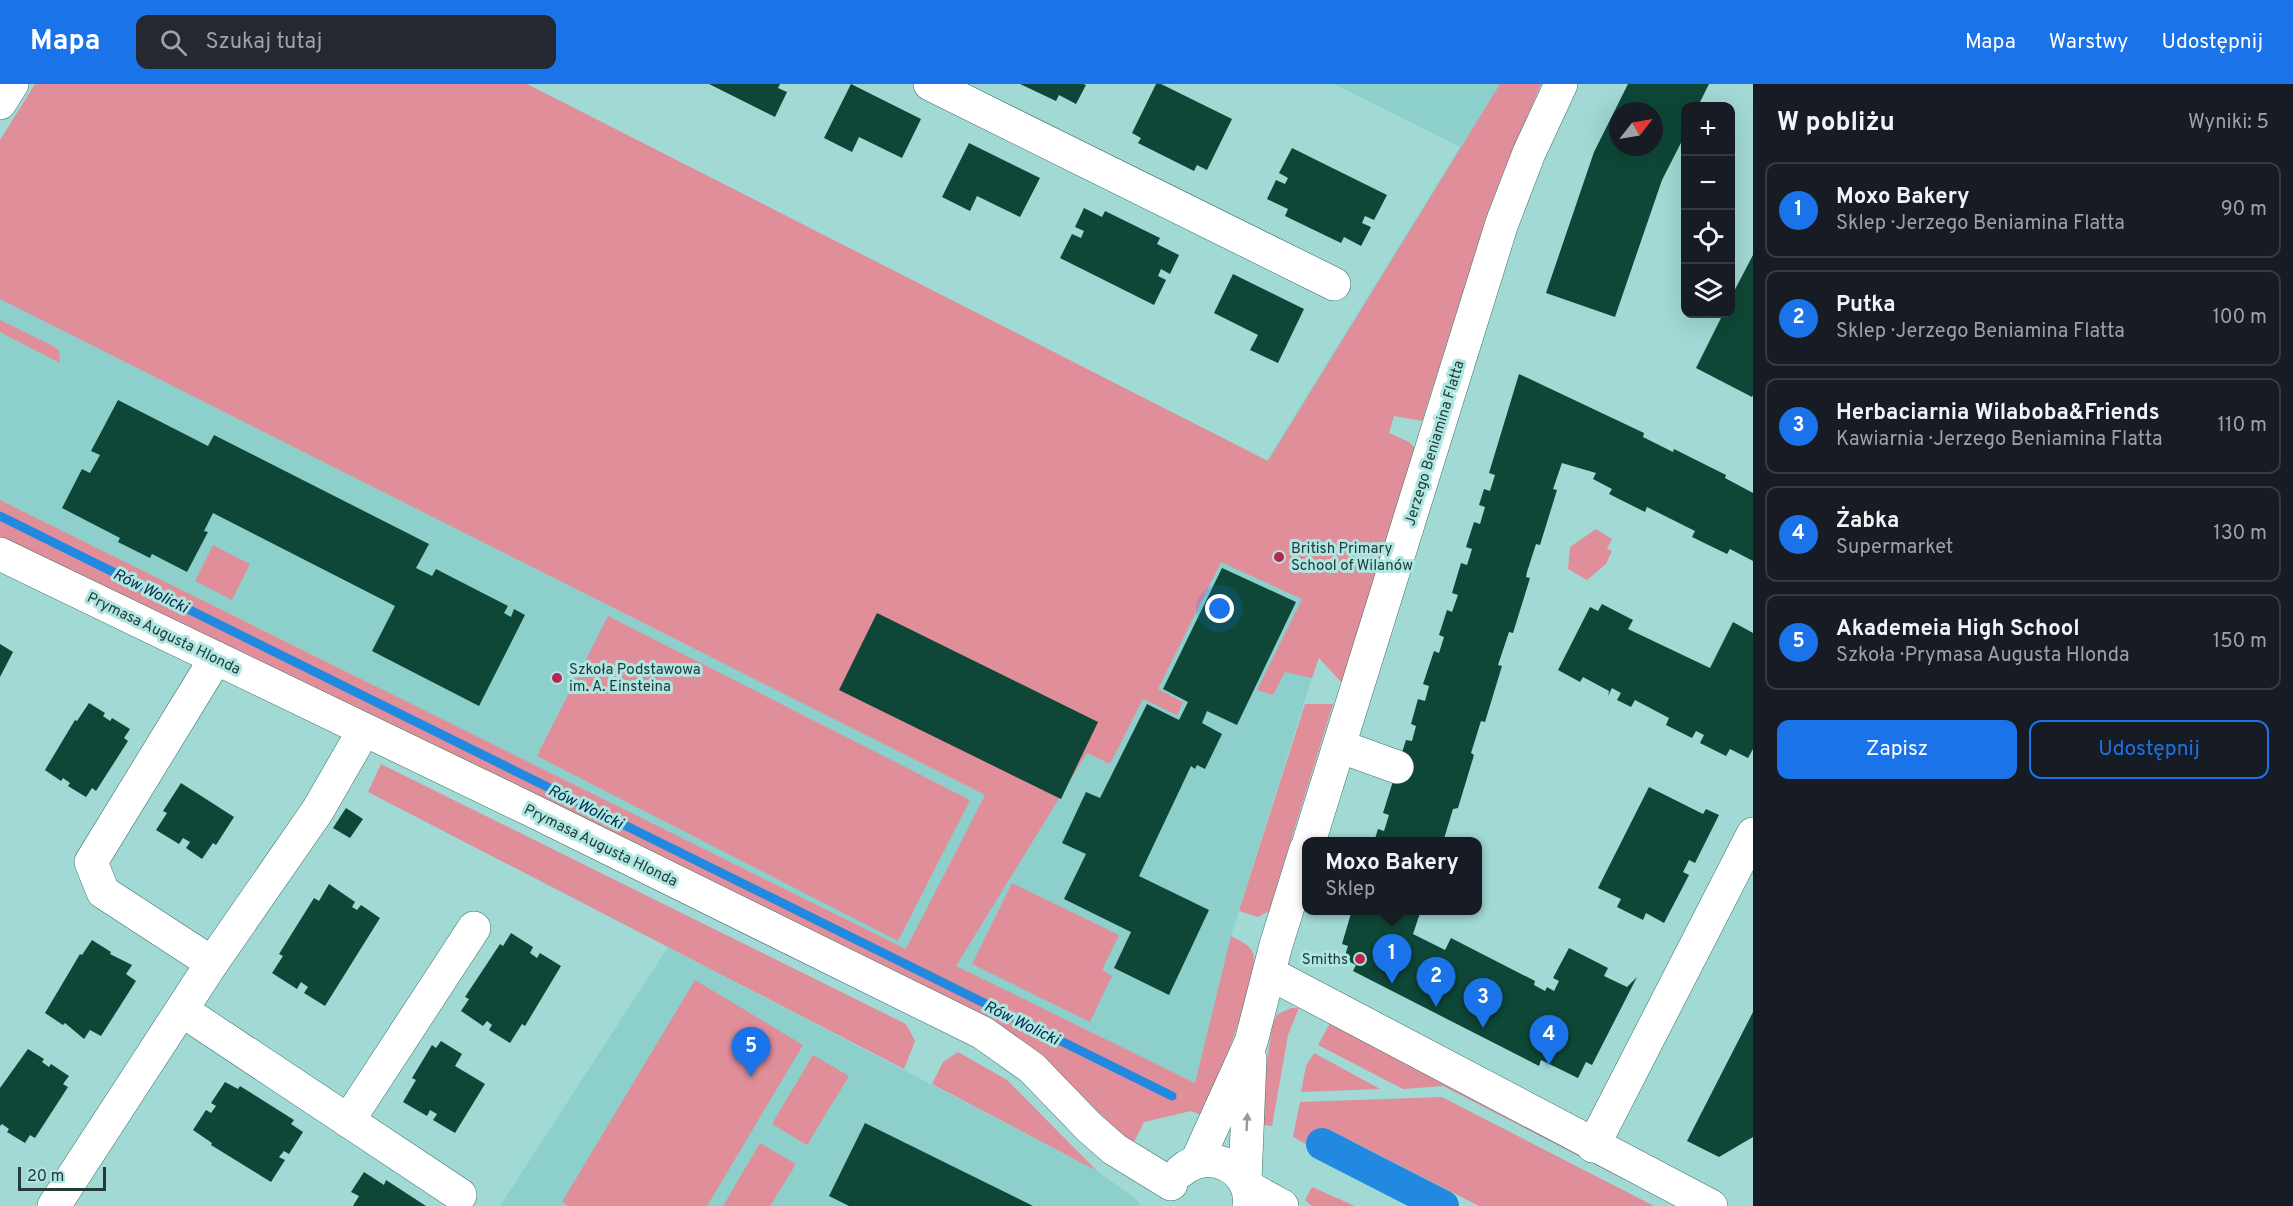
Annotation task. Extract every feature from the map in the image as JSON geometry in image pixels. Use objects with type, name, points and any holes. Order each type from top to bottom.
[{"type":"street","points":[[0,103],[12,84]]},
{"type":"street","points":[[930,84],[1334,284]]},
{"type":"street","name":"Jerzego Beniamina Flatta","points":[[1311,837],[1502,223],[1561,84]]},
{"type":"street","name":"Prymasa Augusta Hlonda","points":[[0,554],[983,1033],[1032,1068],[1089,1127],[1170,1195]]},
{"type":"street","points":[[204,958],[103,892],[91,862],[93,855],[216,658]]},
{"type":"street","points":[[32,1206],[204,958],[318,810],[364,730]]},
{"type":"street","points":[[1339,746],[1397,767]]},
{"type":"street","points":[[1593,1146],[1753,834]]},
{"type":"street","points":[[1197,1161],[1251,1042],[1302,862]]},
{"type":"street","points":[[348,1121],[474,928]]},
{"type":"street","points":[[54,1206],[183,1011],[204,958]]},
{"type":"street","points":[[1269,973],[1593,1146],[1711,1206]]},
{"type":"street","points":[[183,1011],[460,1195]]},
{"type":"street","points":[[1247,1191],[1251,1042]]},
{"type":"street","points":[[1170,1195],[1186,1166],[1197,1161],[1211,1159],[1224,1162],[1236,1170],[1247,1191],[1282,1206]]},
{"type":"shaded area","points":[[35,84],[527,84],[1268,461],[1500,84],[1541,84],[1490,207],[1422,421],[1394,416],[1389,433],[1409,442],[1415,448],[1342,683],[1319,658],[1312,678],[1285,672],[1273,695],[1257,690],[1302,599],[1221,562],[1158,689],[1183,702],[1177,715],[1143,699],[1110,764],[1087,753],[956,966],[1195,1083],[1231,936],[1243,943],[1253,953],[1254,965],[1250,983],[1244,1006],[1204,1116],[1191,1111],[1144,1122],[1133,1144],[1045,1063],[300,682],[0,537],[0,500],[906,949],[985,795],[0,299],[0,140]]},
{"type":"shaded area","points":[[1334,84],[1500,84],[1508,88],[1443,258],[1231,936],[1195,1083],[956,967],[906,949],[0,500],[0,299],[1043,824],[1460,147]]},
{"type":"shaded area","points":[[0,320],[55,347],[59,351],[60,363],[0,332]]},
{"type":"shaded area","points":[[1596,529],[1612,539],[1607,549],[1612,551],[1606,564],[1587,580],[1568,569],[1570,547]]},
{"type":"shaded area","points":[[213,545],[250,564],[232,600],[195,581]]},
{"type":"shaded area","points":[[608,616],[970,800],[898,941],[537,756]]},
{"type":"shaded area","points":[[1305,704],[1333,704],[1269,911],[1258,917],[1239,911]]},
{"type":"shaded area","points":[[381,764],[906,1024],[915,1041],[904,1069],[368,792]]},
{"type":"shaded area","points":[[1012,883],[1119,935],[1102,970],[1112,976],[1090,1022],[972,964]]},
{"type":"shaded area","points":[[668,947],[1097,1171],[1136,1199],[1141,1206],[500,1206]]},
{"type":"shaded area","points":[[695,980],[803,1045],[707,1206],[569,1206],[562,1202]]},
{"type":"shaded area","points":[[1291,1008],[1299,1008],[1288,1035],[1272,1126],[1257,1124],[1273,1022],[1278,1014]]},
{"type":"shaded area","points":[[1330,1023],[1628,1175],[1625,1180],[1443,1086],[1403,1089],[1318,1045]]},
{"type":"shaded area","points":[[958,1052],[1007,1080],[1097,1171],[932,1084],[943,1062]]},
{"type":"shaded area","points":[[1314,1053],[1380,1089],[1301,1092],[1306,1066]]},
{"type":"shaded area","points":[[813,1055],[849,1076],[807,1145],[772,1124]]},
{"type":"shaded area","points":[[1442,1097],[1654,1206],[1479,1206],[1352,1141],[1317,1136],[1311,1147],[1293,1137],[1300,1102]]},
{"type":"shaded area","points":[[760,1143],[796,1164],[770,1206],[723,1206]]},
{"type":"shaded area","points":[[1312,1187],[1355,1206],[1312,1206],[1305,1200]]},
{"type":"building","points":[[709,84],[780,84],[778,88],[787,92],[775,117]]},
{"type":"building","points":[[851,84],[921,119],[902,158],[859,137],[852,152],[824,138]]},
{"type":"building","points":[[1020,84],[1086,85],[1076,104],[1059,95],[1056,101]]},
{"type":"building","points":[[1156,84],[1161,84],[1232,119],[1207,170],[1197,165],[1194,171],[1138,143],[1141,138],[1132,133]]},
{"type":"building","points":[[1628,84],[1709,84],[1700,102],[1681,102],[1681,143],[1662,180],[1615,317],[1546,293],[1594,152],[1609,122],[1609,156],[1663,156],[1663,102],[1619,102]]},
{"type":"building","points":[[969,143],[1040,178],[1020,217],[977,196],[970,211],[942,197]]},
{"type":"building","points":[[1292,148],[1387,195],[1374,220],[1365,216],[1362,223],[1371,227],[1361,246],[1344,237],[1341,243],[1285,216],[1288,209],[1267,199],[1276,180],[1285,184],[1288,178],[1279,173]]},
{"type":"building","points":[[1084,208],[1102,217],[1105,211],[1160,238],[1157,244],[1179,255],[1170,274],[1161,269],[1158,276],[1166,280],[1154,305],[1060,258],[1072,234],[1081,238],[1084,231],[1075,227]]},
{"type":"building","points":[[1753,255],[1752,397],[1696,368],[1721,318],[1735,318],[1735,289]]},
{"type":"building","points":[[1233,274],[1304,309],[1278,363],[1250,350],[1258,335],[1214,313]]},
{"type":"building","points":[[1519,374],[1644,433],[1643,437],[1673,452],[1674,449],[1726,475],[1725,478],[1753,493],[1753,561],[1730,549],[1727,554],[1692,537],[1695,531],[1647,507],[1645,512],[1609,494],[1612,489],[1593,479],[1596,473],[1562,463],[1553,489],[1557,490],[1540,545],[1536,544],[1527,572],[1526,577],[1530,578],[1513,633],[1509,632],[1498,665],[1502,666],[1485,722],[1481,721],[1471,753],[1474,755],[1458,808],[1453,809],[1445,837],[1376,837],[1378,829],[1384,831],[1389,815],[1383,813],[1406,740],[1412,741],[1416,726],[1411,724],[1418,699],[1425,701],[1429,686],[1423,684],[1434,651],[1439,653],[1444,637],[1439,635],[1447,610],[1452,612],[1458,595],[1452,593],[1461,563],[1467,565],[1472,549],[1466,547],[1474,522],[1480,524],[1485,507],[1479,505],[1484,489],[1490,491],[1495,475],[1489,473]]},
{"type":"building","points":[[118,400],[208,446],[214,435],[429,544],[416,568],[432,576],[436,569],[508,606],[504,613],[511,617],[514,609],[525,615],[479,706],[372,651],[395,606],[213,513],[204,531],[208,532],[187,572],[152,554],[150,558],[118,542],[120,538],[62,508],[82,469],[90,473],[100,455],[91,451]]},
{"type":"building","points":[[1222,568],[1296,602],[1237,725],[1207,711],[1202,723],[1222,734],[1205,769],[1197,765],[1195,769],[1191,766],[1139,876],[1209,910],[1169,995],[1114,968],[1131,932],[1064,899],[1086,854],[1062,843],[1086,792],[1100,798],[1147,704],[1179,720],[1188,702],[1163,689]]},
{"type":"building","points":[[1602,604],[1633,620],[1628,629],[1710,668],[1733,622],[1753,633],[1753,749],[1748,758],[1730,749],[1726,756],[1700,743],[1704,735],[1696,731],[1692,738],[1666,725],[1669,718],[1635,700],[1631,707],[1617,700],[1621,693],[1612,688],[1608,696],[1609,691],[1583,677],[1580,682],[1558,670],[1590,607],[1598,611]]},
{"type":"building","points":[[877,613],[1098,722],[1061,799],[839,690]]},
{"type":"building","points":[[0,644],[13,652],[0,677]]},
{"type":"building","points":[[89,703],[105,713],[103,716],[110,721],[112,718],[130,729],[124,738],[128,741],[96,791],[92,788],[86,797],[68,786],[70,783],[63,778],[61,781],[45,770],[75,720],[77,721]]},
{"type":"building","points":[[181,783],[234,817],[216,845],[213,843],[202,859],[186,848],[190,842],[183,838],[179,844],[156,830],[167,813],[163,811]]},
{"type":"building","points":[[1649,787],[1703,814],[1706,809],[1719,815],[1695,863],[1689,860],[1683,872],[1689,875],[1664,923],[1646,913],[1643,920],[1617,907],[1621,899],[1598,888]]},
{"type":"building","points":[[346,808],[363,819],[350,838],[333,828]]},
{"type":"building","points":[[329,884],[355,902],[352,907],[357,910],[361,905],[380,918],[325,1006],[304,993],[308,987],[301,982],[297,989],[272,973],[283,956],[279,954],[314,898],[319,901]]},
{"type":"building","points":[[1351,915],[1419,915],[1413,934],[1445,950],[1451,938],[1535,981],[1534,985],[1545,991],[1547,987],[1554,991],[1559,981],[1553,978],[1569,948],[1608,968],[1604,976],[1627,987],[1637,977],[1592,1065],[1586,1062],[1578,1078],[1541,1060],[1539,1066],[1353,971],[1356,965],[1344,959],[1348,946],[1342,944]]},
{"type":"building","points":[[511,933],[533,947],[530,953],[537,958],[540,953],[561,966],[525,1026],[522,1024],[510,1043],[489,1030],[492,1025],[487,1021],[483,1026],[461,1011],[469,999],[465,997],[500,944],[503,946]]},
{"type":"building","points":[[92,940],[111,952],[110,954],[132,965],[126,974],[136,981],[101,1036],[90,1030],[84,1039],[65,1023],[63,1025],[45,1013],[80,954],[82,955]]},
{"type":"building","points":[[1753,1012],[1753,1137],[1719,1157],[1687,1141]]},
{"type":"building","points":[[441,1041],[462,1054],[455,1066],[485,1084],[455,1133],[433,1120],[437,1114],[430,1110],[427,1116],[403,1102],[416,1080],[412,1078],[432,1045],[436,1048]]},
{"type":"building","points":[[28,1049],[44,1059],[42,1062],[49,1067],[51,1064],[69,1076],[63,1084],[68,1087],[35,1138],[30,1135],[25,1143],[7,1132],[9,1129],[2,1124],[0,1126],[0,1088]]},
{"type":"building","points":[[225,1082],[238,1089],[240,1086],[294,1120],[291,1124],[303,1132],[289,1154],[284,1151],[279,1157],[285,1160],[271,1182],[211,1145],[212,1143],[193,1130],[206,1110],[211,1113],[216,1106],[211,1103]]},
{"type":"building","points":[[865,1123],[1033,1206],[849,1206],[829,1196]]},
{"type":"building","points":[[364,1172],[384,1185],[386,1180],[426,1206],[353,1206],[359,1196],[351,1192]]},
{"type":"waterway","name":"Rów Wolicki","points":[[0,516],[1172,1096]]},
{"type":"waterway","name":"Rów Wolicki","points":[[1322,1144],[1443,1206]]},
{"type":"place","name":"British Primary School of Wilanów","points":[[1279,557]]},
{"type":"place","name":"Szkoła Podstawowa im. A. Einsteina","points":[[557,678]]},
{"type":"place","name":"Smiths","points":[[1360,959]]},
{"type":"place","name":"Moxo Bakery","points":[[1392,984]]},
{"type":"place","name":"Putka","points":[[1436,1007]]},
{"type":"place","name":"Herbaciarnia Wilaboba&Friends","points":[[1483,1028]]},
{"type":"place","name":"Żabka","points":[[1549,1065]]},
{"type":"place","name":"Akademeia High School","points":[[751,1077]]}]
